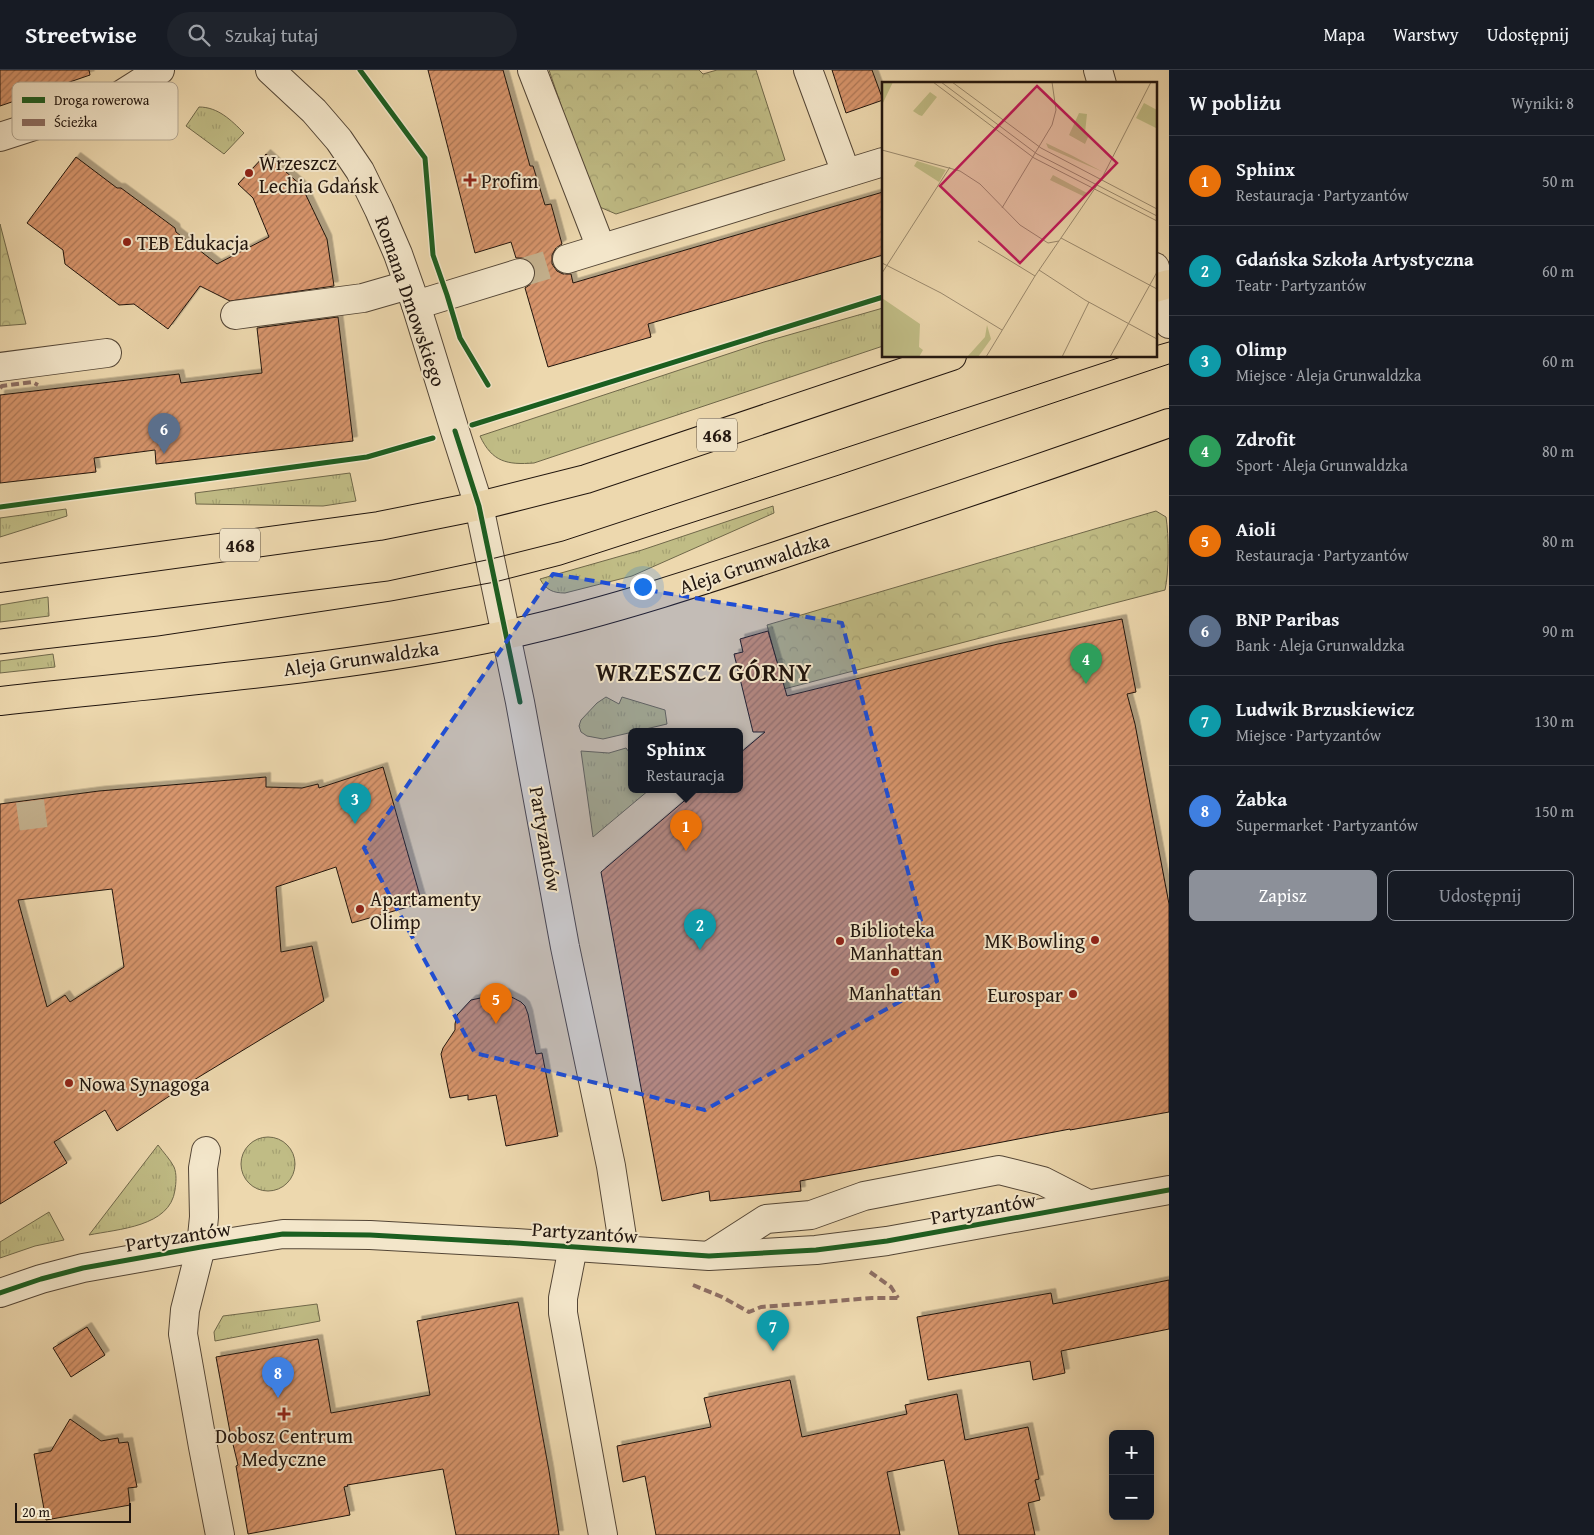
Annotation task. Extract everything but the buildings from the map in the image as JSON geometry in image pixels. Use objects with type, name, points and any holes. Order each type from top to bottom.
[{"type":"main road","name":"468","points":[[0,578],[379,526],[479,506],[586,479],[946,358]]},
{"type":"main road","name":"Aleja Grunwaldzka","points":[[0,701],[130,688],[401,655],[507,634],[609,609],[738,569],[1006,480],[1169,423]]},
{"type":"street","points":[[141,82],[160,70]]},
{"type":"street","name":"Romana Dmowskiego","points":[[270,70],[314,112],[339,140],[360,171],[394,245],[412,295],[479,506],[507,634]]},
{"type":"street","points":[[532,70],[601,248]]},
{"type":"street","points":[[808,70],[846,173]]},
{"type":"street","points":[[0,137],[12,133]]},
{"type":"street","points":[[566,259],[882,162]]},
{"type":"street","points":[[235,315],[363,298],[412,295],[520,273]]},
{"type":"street","points":[[1160,282],[1169,324]]},
{"type":"street","points":[[0,367],[107,354]]},
{"type":"street","name":"Partyzantów","points":[[507,634],[538,793],[564,947],[611,1166],[624,1250]]},
{"type":"street","points":[[206,1151],[203,1168],[204,1217],[201,1247],[185,1310],[183,1334],[220,1535]]},
{"type":"street","points":[[709,1256],[766,1219],[811,1215],[864,1196],[999,1170],[1044,1181],[1088,1204]]},
{"type":"street","name":"Partyzantów","points":[[0,1292],[83,1268],[283,1234],[370,1235],[709,1256],[816,1250],[887,1241],[1169,1190]]},
{"type":"street","points":[[573,1247],[563,1298],[563,1313],[603,1535]]},
{"type":"highlighted area","points":[[553,574],[842,623],[937,981],[705,1110],[475,1053],[364,848]]},
{"type":"green space","points":[[549,70],[699,70],[703,74],[717,70],[756,70],[785,160],[616,214],[595,205]]},
{"type":"green space","points":[[199,107],[218,112],[244,133],[224,154],[186,126]]},
{"type":"green space","points":[[0,224],[26,324],[0,326]]},
{"type":"green space","points":[[882,308],[882,346],[534,463],[516,463],[501,460],[490,451],[480,436],[764,342]]},
{"type":"green space","points":[[350,473],[356,501],[323,506],[196,504],[195,493]]},
{"type":"green space","points":[[773,506],[774,513],[632,576],[565,593],[550,590],[540,579],[642,550]]},
{"type":"green space","points":[[66,509],[67,516],[0,537],[0,518]]},
{"type":"green space","points":[[1156,511],[1166,517],[1167,525],[1168,564],[1165,590],[784,689],[767,625]]},
{"type":"green space","points":[[48,597],[49,616],[0,622],[0,605]]},
{"type":"green space","points":[[53,654],[55,667],[0,673],[0,661]]},
{"type":"green space","points":[[606,697],[619,704],[622,697],[665,710],[667,724],[650,728],[628,728],[628,733],[603,739],[587,736],[581,732],[579,726],[581,720],[597,703]]},
{"type":"green space","points":[[626,748],[628,751],[628,793],[645,793],[593,837],[581,751],[609,753]]},
{"type":"green space","points":[[263,1137],[273,1137],[283,1141],[291,1149],[295,1164],[291,1179],[283,1187],[273,1191],[263,1191],[253,1187],[245,1179],[241,1169],[241,1159],[245,1149],[253,1141]]},
{"type":"green space","points":[[158,1145],[171,1161],[176,1178],[171,1202],[164,1212],[153,1219],[128,1228],[89,1235]]},
{"type":"green space","points":[[49,1212],[64,1240],[35,1246],[0,1258],[0,1242]]},
{"type":"green space","points":[[317,1304],[320,1321],[215,1341],[214,1332],[223,1316]]},
{"type":"tunnel","points":[[520,273],[567,259]]},
{"type":"tunnel","points":[[30,801],[35,839]]},
{"type":"tram line","points":[[1156,346],[1169,342]]},
{"type":"tram line","points":[[0,629],[388,581],[491,559],[563,541],[1118,358]]},
{"type":"tram line","points":[[0,654],[158,636],[391,601],[495,582],[561,565],[839,475],[1169,364]]},
{"type":"marked path","points":[[0,388],[2,386],[32,382],[38,385]]},
{"type":"marked path","points":[[870,1272],[891,1287],[898,1298]]},
{"type":"marked path","points":[[693,1285],[722,1297],[749,1312],[761,1307],[872,1298],[898,1298]]},
{"type":"cycle path","points":[[360,70],[425,158],[433,255],[460,338],[488,385]]},
{"type":"cycle path","points":[[472,425],[882,297]]},
{"type":"cycle path","points":[[455,431],[479,506],[520,702]]},
{"type":"cycle path","points":[[0,507],[367,457],[433,438]]},
{"type":"cycle path","points":[[0,1293],[41,1279],[83,1268],[283,1234],[370,1235],[709,1256],[816,1250],[887,1241],[1169,1190]]},
{"type":"place","name":"Wrzeszcz Lechia Gdańsk","points":[[249,173]]},
{"type":"place","name":"Profim","points":[[470,180]]},
{"type":"place","name":"TEB Edukacja","points":[[127,242]]},
{"type":"place","name":"BNP Paribas","points":[[164,454]]},
{"type":"place","name":"Zdrofit","points":[[1086,684]]},
{"type":"place","name":"Olimp","points":[[355,824]]},
{"type":"place","name":"Sphinx","points":[[686,851]]},
{"type":"place","name":"Apartamenty Olimp","points":[[360,909]]},
{"type":"place","name":"MK Bowling","points":[[1095,940]]},
{"type":"place","name":"Biblioteka Manhattan","points":[[840,941]]},
{"type":"place","name":"Gdańska Szkoła Artystyczna","points":[[700,950]]},
{"type":"place","name":"Manhattan","points":[[895,972]]},
{"type":"place","name":"Eurospar","points":[[1073,994]]},
{"type":"place","name":"Aioli","points":[[496,1024]]},
{"type":"place","name":"Nowa Synagoga","points":[[69,1083]]},
{"type":"place","name":"Ludwik Brzuskiewicz","points":[[773,1351]]},
{"type":"place","name":"Żabka","points":[[278,1398]]},
{"type":"place","name":"Dobosz Centrum Medyczne","points":[[284,1414]]},
{"type":"district","name":"WRZESZCZ GÓRNY","points":[[704,672]]}]
